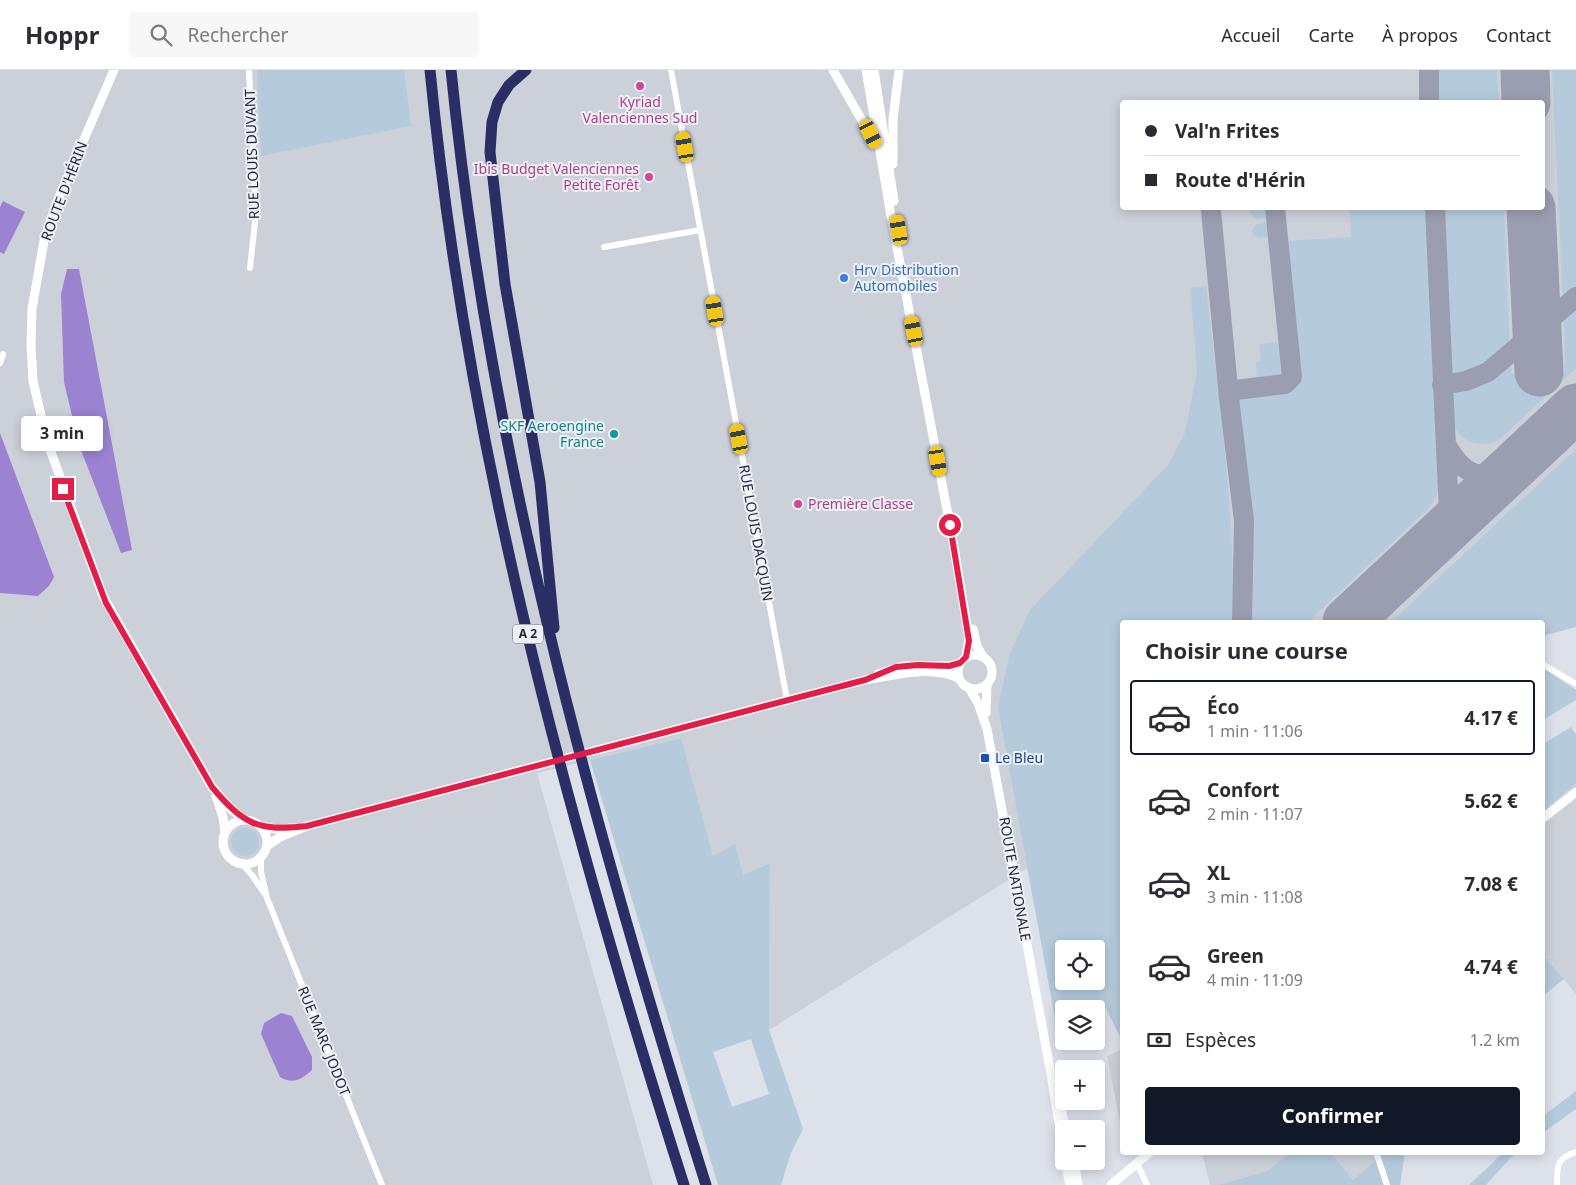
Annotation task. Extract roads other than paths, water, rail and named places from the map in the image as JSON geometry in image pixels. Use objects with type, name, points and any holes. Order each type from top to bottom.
[{"type":"highway","name":"A 2","points":[[430,70],[442,182],[459,294],[481,420],[507,546],[547,712],[578,829],[627,1001],[684,1185]]},
{"type":"highway","name":"A 2","points":[[451,70],[468,215],[497,391],[527,540],[564,697],[624,914],[706,1185]]},
{"type":"highway","points":[[526,70],[509,85],[498,102],[492,122],[490,152],[505,284],[540,482],[553,622],[564,697]]},
{"type":"street","name":"ROUTE D'HÉRIN","points":[[114,70],[56,204],[44,241],[32,309],[30,346],[33,381],[47,441],[103,596],[212,787],[224,817],[225,832]]},
{"type":"street","name":"RUE LOUIS DUVANT","points":[[249,70],[256,213],[250,268]]},
{"type":"street","name":"RUE LOUIS DACQUIN","points":[[671,70],[787,700]]},
{"type":"street","points":[[833,70],[880,152]]},
{"type":"street","points":[[866,70],[953,541],[968,638],[958,672],[959,678]]},
{"type":"street","points":[[874,70],[911,315]]},
{"type":"street","points":[[896,212],[893,126],[898,70]]},
{"type":"street","points":[[604,247],[700,230]]},
{"type":"street","points":[[0,363],[3,354]]},
{"type":"street","points":[[953,541],[975,641],[983,657],[992,668],[992,675],[987,684],[985,701],[987,729]]},
{"type":"street","points":[[865,680],[896,667],[918,665],[949,666],[975,655],[983,657]]},
{"type":"street","points":[[1545,666],[1576,684]]},
{"type":"street","points":[[307,826],[282,829],[260,826],[244,820],[232,824],[225,832],[223,843],[225,853],[232,860],[242,864],[251,864],[261,857],[267,846],[280,837],[307,826],[865,680],[922,671],[945,673],[959,678],[969,688],[979,689],[987,684]]},
{"type":"street","name":"ROUTE NATIONALE","points":[[969,688],[978,703],[987,729],[1058,1120]]},
{"type":"street","name":"ROUTE D'HÉRIN","points":[[212,787],[230,808],[244,820]]},
{"type":"street","points":[[1545,817],[1574,793]]},
{"type":"street","points":[[260,826],[266,836],[267,846]]},
{"type":"street","name":"RUE MARC JODOT","points":[[261,857],[261,872],[267,898],[382,1185]]},
{"type":"street","name":"RUE MARC JODOT","points":[[242,864],[252,875],[267,898]]},
{"type":"street","name":"ROUTE NATIONALE","points":[[1051,1074],[1064,1120]]},
{"type":"street","points":[[1556,1185],[1559,1162],[1564,1156],[1576,1152]]},
{"type":"street","points":[[1111,1185],[1147,1155]]},
{"type":"street","points":[[1377,1155],[1387,1185]]},
{"type":"street","points":[[1138,1163],[1147,1185]]},
{"type":"street","points":[[1067,1170],[1070,1185]]},
{"type":"street","points":[[1076,1170],[1078,1185]]},
{"type":"place","name":"Kyriad Valenciennes Sud","points":[[640,86]]},
{"type":"place","name":"Ibis Budget Valenciennes Petite Forêt","points":[[649,177]]},
{"type":"place","name":"Hrv Distribution Automobiles","points":[[844,278]]},
{"type":"place","name":"SKF Aeroengine France","points":[[614,434]]},
{"type":"place","name":"Première Classe","points":[[798,504]]},
{"type":"place","name":"Le Bleu","points":[[985,758]]}]
